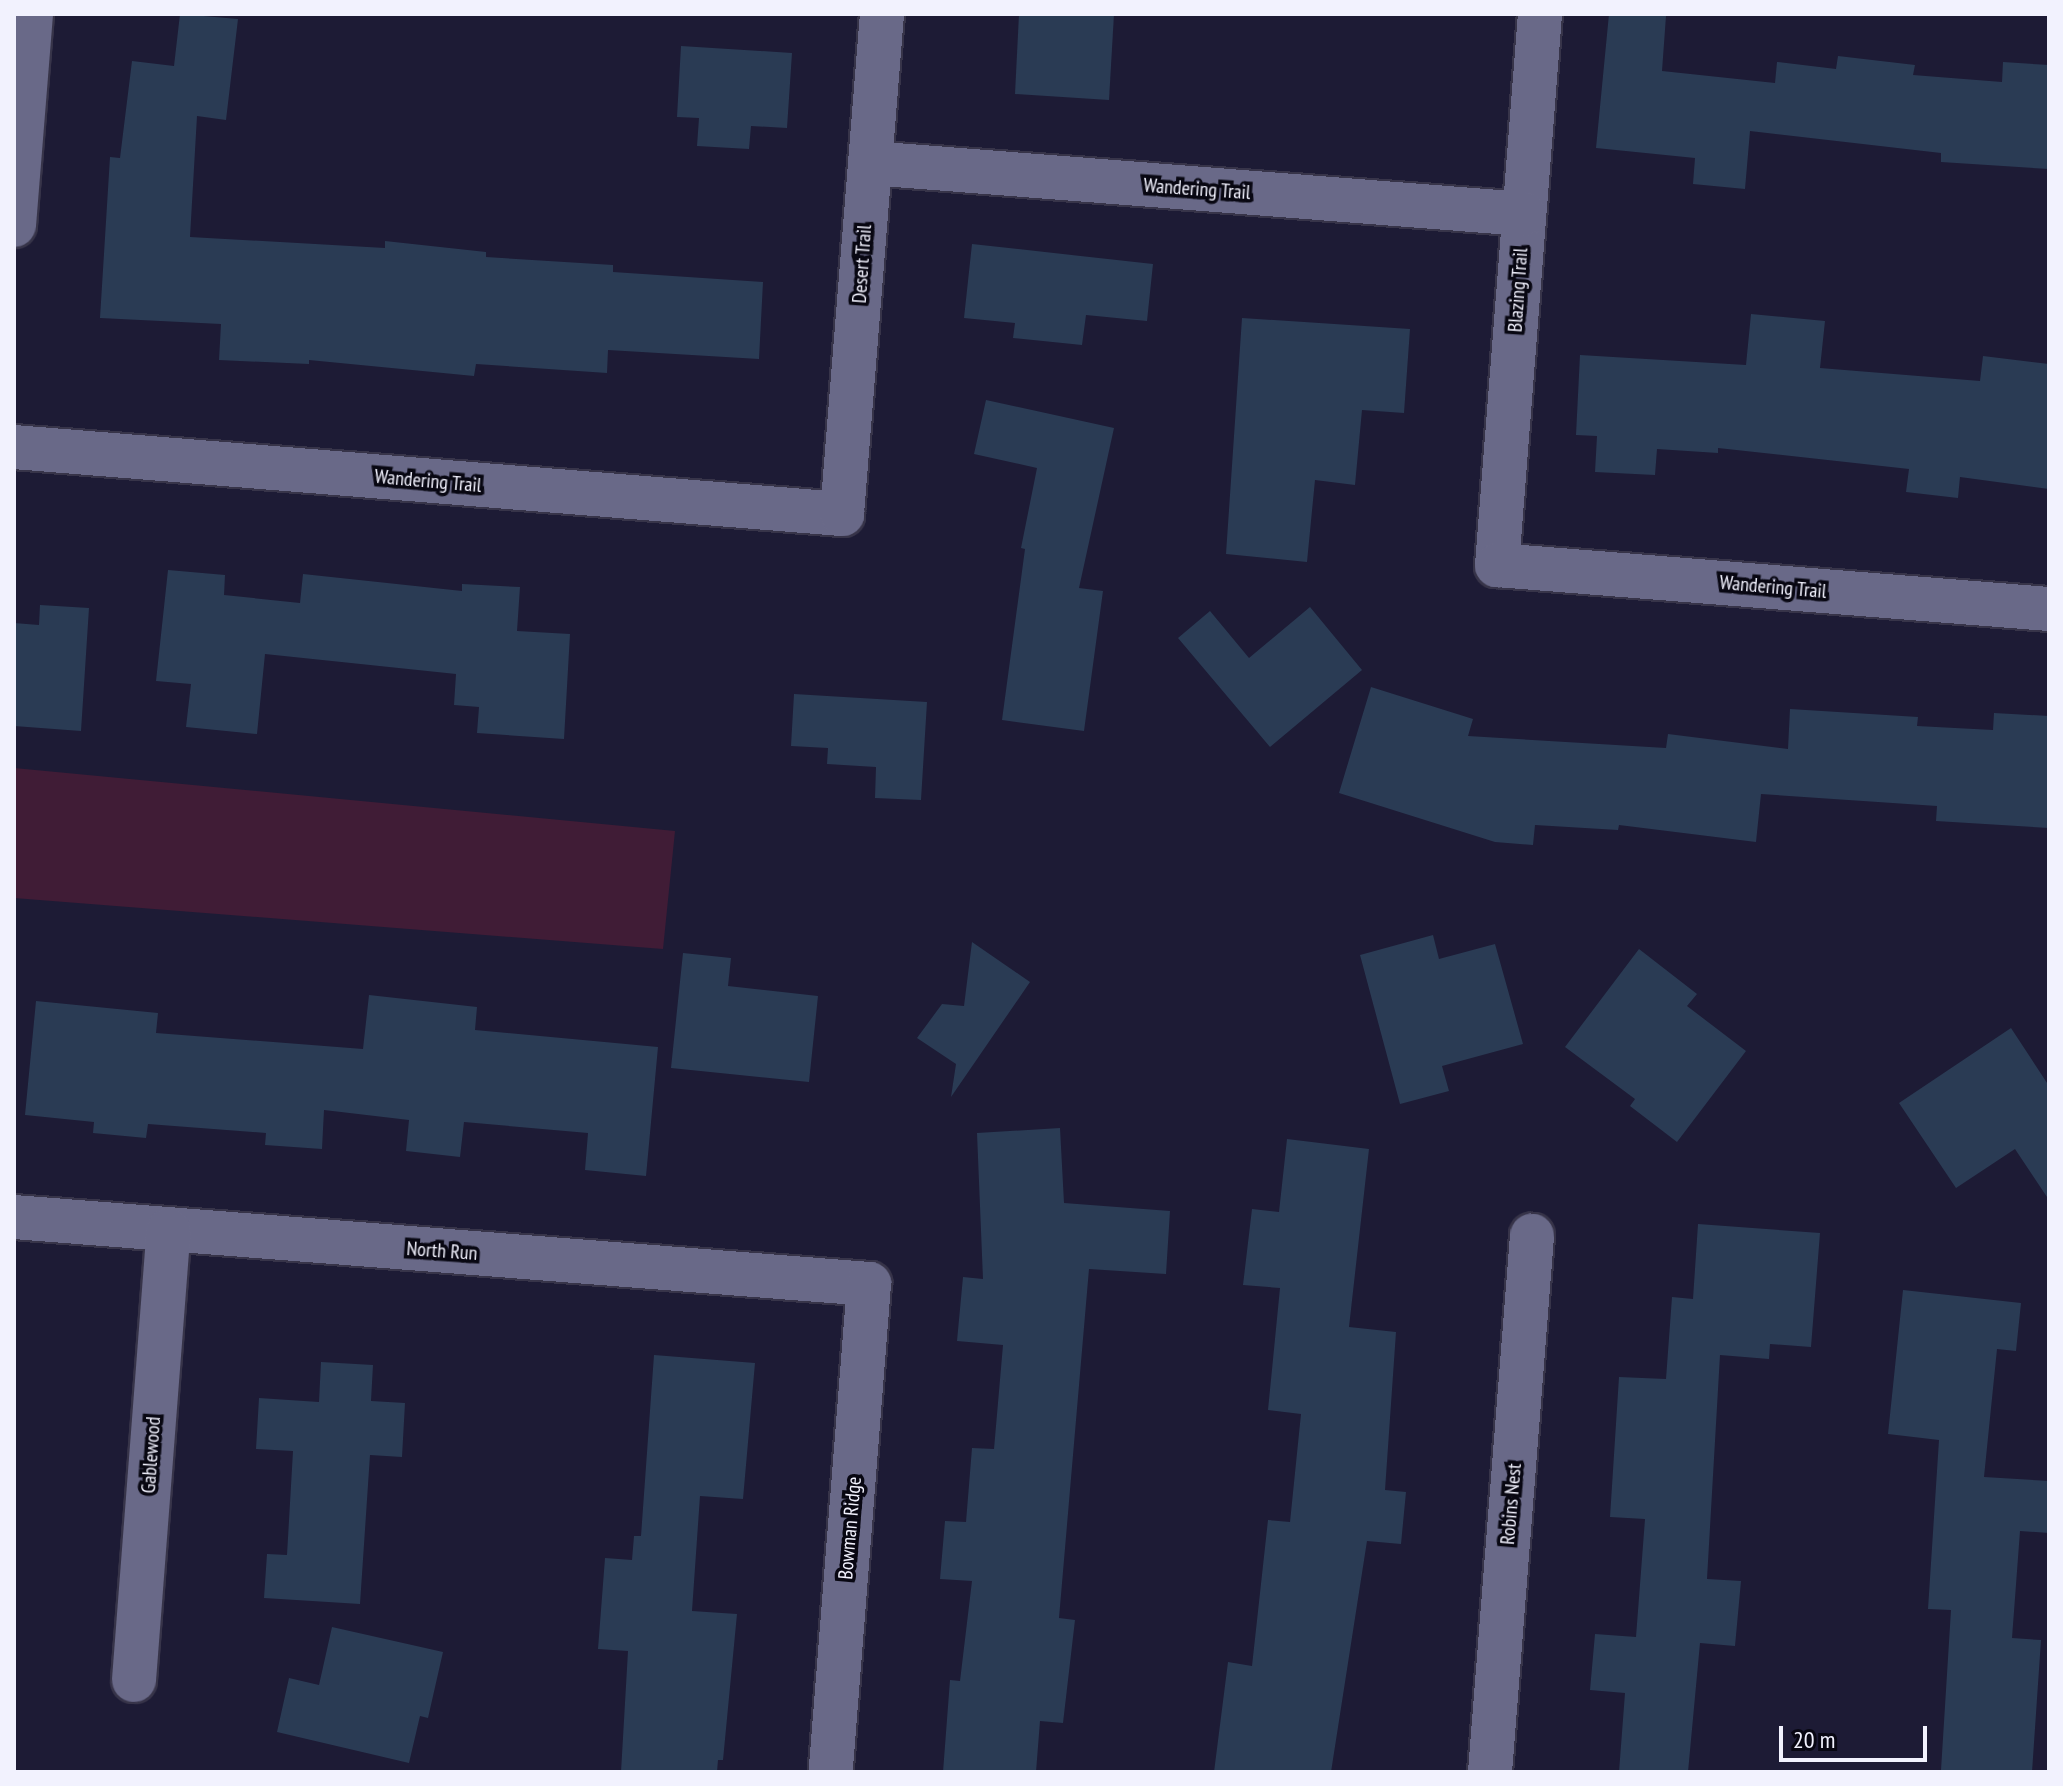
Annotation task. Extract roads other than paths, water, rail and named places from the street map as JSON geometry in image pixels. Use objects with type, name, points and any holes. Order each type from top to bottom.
[{"type":"street","points":[[14,225],[31,14]]},
{"type":"street","name":"Desert Trail","points":[[842,514],[882,14]]},
{"type":"street","name":"Blazing Trail","points":[[1497,565],[1540,14]]},
{"type":"street","name":"Wandering Trail","points":[[870,163],[1524,214]]},
{"type":"street","name":"Wandering Trail","points":[[14,447],[842,514]]},
{"type":"street","name":"Wandering Trail","points":[[1497,565],[2049,609]]},
{"type":"street","name":"North Run","points":[[14,1217],[869,1284]]},
{"type":"street","name":"Gablewood","points":[[134,1680],[169,1230]]},
{"type":"street","name":"Robins Nest","points":[[1490,1772],[1532,1236]]},
{"type":"street","name":"Bowman Ridge","points":[[831,1772],[869,1284]]}]
